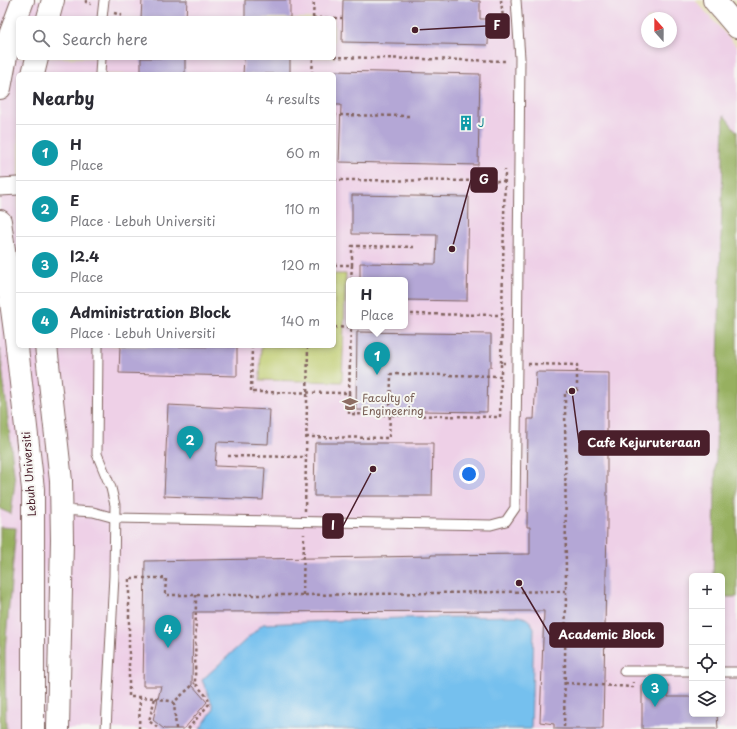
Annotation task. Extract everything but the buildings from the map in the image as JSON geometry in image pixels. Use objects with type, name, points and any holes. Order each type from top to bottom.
[{"type":"street","points":[[17,16],[23,0]]},
{"type":"street","points":[[49,16],[53,0]]},
{"type":"street","points":[[714,0],[737,27]]},
{"type":"street","points":[[0,88],[10,35],[16,19]]},
{"type":"street","points":[[34,72],[36,60]]},
{"type":"street","points":[[0,187],[16,186]]},
{"type":"street","name":"Lebuh Universiti","points":[[0,220],[16,346]]},
{"type":"street","name":"Lebuh Universiti","points":[[16,348],[33,489],[33,729]]},
{"type":"street","points":[[46,348],[61,481],[62,510],[58,729]]},
{"type":"street","points":[[33,510],[62,510]]},
{"type":"lane","points":[[102,16],[104,0]]},
{"type":"lane","points":[[62,510],[93,512],[115,518],[491,526],[506,521],[514,508],[518,364],[520,58],[516,0]]},
{"type":"lane","points":[[100,72],[101,60]]},
{"type":"lane","points":[[98,348],[97,454],[111,488],[115,505],[114,576],[106,729]]},
{"type":"lane","points":[[624,671],[689,671]]},
{"type":"lane","points":[[725,672],[737,672]]},
{"type":"path","points":[[313,16],[314,0]]},
{"type":"path","points":[[501,0],[504,31]]},
{"type":"path","points":[[336,18],[342,18]]},
{"type":"path","points":[[336,57],[507,61],[506,54]]},
{"type":"path","points":[[312,72],[313,60]]},
{"type":"path","points":[[336,115],[411,116]]},
{"type":"path","points":[[501,363],[505,166]]},
{"type":"path","points":[[336,180],[504,181]]},
{"type":"path","points":[[351,277],[352,246],[417,247]]},
{"type":"path","points":[[336,265],[352,265]]},
{"type":"path","points":[[408,314],[502,315]]},
{"type":"path","points":[[351,329],[349,414],[500,417],[501,376]]},
{"type":"path","points":[[252,348],[251,392],[349,393]]},
{"type":"path","points":[[303,595],[308,348]]},
{"type":"path","points":[[306,437],[389,438],[391,374],[420,374]]},
{"type":"path","points":[[564,729],[566,591],[565,392],[577,392]]},
{"type":"path","points":[[228,456],[306,457]]},
{"type":"path","points":[[174,702],[155,698],[129,697],[129,578],[166,578],[165,594],[196,595],[566,591]]},
{"type":"path","points":[[188,729],[209,704],[208,698],[195,683],[196,595]]},
{"type":"path","points":[[174,702],[195,683]]},
{"type":"path","points":[[565,683],[633,687]]},
{"type":"path","points":[[139,729],[140,697]]},
{"type":"path","points":[[155,698],[149,721],[159,729]]},
{"type":"path","points":[[174,702],[176,729]]},
{"type":"shaded area","name":"Faculty of Engineering","points":[[0,0],[695,0],[737,47],[737,729],[0,729]]},
{"type":"green space","points":[[724,115],[737,132],[737,597],[725,597],[725,573],[713,573]]},
{"type":"green space","points":[[336,274],[346,274],[342,382],[260,380],[261,348],[336,348]]},
{"type":"green space","points":[[0,349],[15,482],[11,514],[0,509]]},
{"type":"green space","points":[[0,527],[16,528],[5,650],[6,729],[0,729]]},
{"type":"water","points":[[518,616],[528,619],[534,628],[531,729],[200,729],[213,710],[213,706],[202,680],[263,624],[401,618]]},
{"type":"place","name":"F","points":[[415,30]]},
{"type":"place","name":"J","points":[[466,123]]},
{"type":"place","name":"G","points":[[452,249]]},
{"type":"place","name":"H","points":[[377,375]]},
{"type":"place","name":"Cafe Kejuruteraan","points":[[572,391]]},
{"type":"place","name":"Faculty of Engineering","points":[[350,404]]},
{"type":"place","name":"E","points":[[190,459]]},
{"type":"place","name":"I","points":[[373,469]]},
{"type":"place","name":"Academic Block","points":[[519,583]]},
{"type":"place","name":"Administration Block","points":[[168,648]]},
{"type":"place","name":"I2.4","points":[[655,707]]}]
